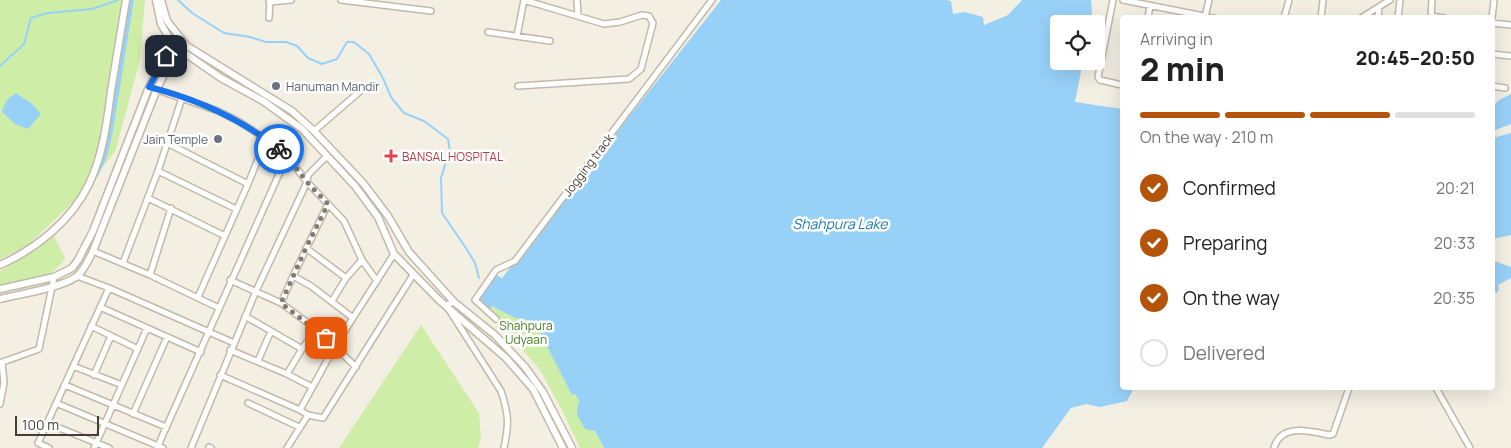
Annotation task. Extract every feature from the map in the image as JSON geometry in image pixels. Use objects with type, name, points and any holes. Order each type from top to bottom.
[{"type":"street","points":[[0,265],[44,238],[63,221],[89,184],[100,155],[126,0]]},
{"type":"street","points":[[269,18],[269,1],[290,0]]},
{"type":"street","points":[[341,0],[431,11]]},
{"type":"street","points":[[517,36],[524,0],[604,24],[620,22],[642,15],[649,16],[653,23],[641,69],[629,79],[518,86]]},
{"type":"street","points":[[577,0],[578,16]]},
{"type":"street","name":"Jogging track","points":[[496,319],[475,300],[496,270],[515,261],[712,0]]},
{"type":"street","points":[[1113,0],[1098,77],[1100,80],[1120,85]]},
{"type":"street","points":[[1123,0],[1195,15]]},
{"type":"street","points":[[1205,15],[1209,0]]},
{"type":"street","points":[[1285,15],[1289,0]]},
{"type":"street","points":[[1321,15],[1323,0]]},
{"type":"street","points":[[1366,15],[1390,0]]},
{"type":"street","points":[[1398,15],[1400,0]]},
{"type":"street","points":[[1431,15],[1432,0]]},
{"type":"street","points":[[1492,15],[1494,0]]},
{"type":"street","points":[[159,1],[167,21],[184,49],[221,78],[264,101],[302,129],[355,186],[378,217],[394,254],[413,275],[506,358],[533,389],[563,448]]},
{"type":"street","points":[[1148,15],[1150,6]]},
{"type":"street","points":[[1378,15],[1379,7]]},
{"type":"street","points":[[1495,23],[1511,25]]},
{"type":"street","points":[[488,32],[550,41]]},
{"type":"street","points":[[0,289],[54,277],[72,268],[93,231],[149,87],[166,56],[179,43]]},
{"type":"street","points":[[0,299],[64,283],[77,276],[93,251],[157,89],[171,60],[184,49]]},
{"type":"street","points":[[184,49],[274,98],[314,131],[363,183],[388,216],[410,252],[454,302],[495,335],[525,367],[543,392],[572,448]]},
{"type":"street","points":[[1495,54],[1511,56]]},
{"type":"street","points":[[1495,86],[1505,88]]},
{"type":"street","points":[[149,87],[218,111],[266,139],[287,156],[307,182],[344,221],[362,260],[377,281]]},
{"type":"street","points":[[314,131],[365,87]]},
{"type":"street","points":[[124,263],[158,171],[182,98]]},
{"type":"street","points":[[198,298],[266,139]]},
{"type":"street","points":[[167,143],[248,184]]},
{"type":"street","points":[[56,403],[159,447],[230,280],[287,156]]},
{"type":"street","points":[[191,448],[230,350],[307,182],[308,174],[327,156]]},
{"type":"street","points":[[158,171],[236,209]]},
{"type":"street","points":[[148,198],[225,236]]},
{"type":"street","points":[[281,303],[328,204]]},
{"type":"street","points":[[150,275],[171,208]]},
{"type":"street","points":[[306,248],[346,278]]},
{"type":"street","points":[[93,251],[124,263],[219,308]]},
{"type":"street","points":[[300,410],[335,346],[394,254]]},
{"type":"street","points":[[332,301],[346,278],[362,260]]},
{"type":"street","points":[[220,375],[308,415],[322,418],[413,275]]},
{"type":"street","points":[[77,276],[109,288],[234,343]]},
{"type":"street","points":[[293,276],[332,301],[353,318]]},
{"type":"street","points":[[0,404],[4,383],[1,363],[39,349],[54,277]]},
{"type":"street","points":[[230,280],[256,290],[281,303],[316,329],[356,367]]},
{"type":"street","points":[[49,448],[38,443],[109,288]]},
{"type":"street","points":[[446,305],[454,302]]},
{"type":"street","points":[[446,305],[501,391],[507,407],[509,424],[504,448]]},
{"type":"street","points":[[100,307],[201,352]]},
{"type":"street","points":[[245,316],[302,349]]},
{"type":"street","points":[[91,326],[138,348]]},
{"type":"street","points":[[95,445],[147,328]]},
{"type":"street","points":[[287,374],[316,329]]},
{"type":"street","points":[[258,361],[271,330]]},
{"type":"street","points":[[94,374],[111,336]]},
{"type":"street","points":[[133,414],[167,337]]},
{"type":"street","points":[[230,350],[287,374],[312,387]]},
{"type":"street","points":[[73,366],[122,385]]},
{"type":"street","points":[[65,385],[166,427]]},
{"type":"street","points":[[1274,448],[1282,435],[1289,431],[1299,430],[1333,434],[1348,390]]},
{"type":"street","points":[[1437,390],[1470,448]]},
{"type":"street","points":[[248,403],[299,427]]},
{"type":"street","points":[[287,448],[308,415]]},
{"type":"street","points":[[47,423],[95,445],[109,448]]},
{"type":"green space","points":[[0,0],[145,0],[140,60],[115,152],[71,204],[25,248],[0,259]]},
{"type":"green space","points":[[54,236],[65,258],[60,265],[53,271],[37,278],[0,287],[0,271],[39,248]]},
{"type":"green space","name":"Shahpura Udyaan","points":[[492,306],[515,318],[534,320],[572,395],[575,393],[604,448],[580,448],[540,370],[490,311]]},
{"type":"green space","points":[[421,325],[479,413],[481,438],[478,448],[339,448]]},
{"type":"water","name":"Shahpura Lake","points":[[721,0],[946,0],[951,1],[953,14],[965,12],[983,17],[984,25],[1008,15],[1022,0],[1091,0],[1092,15],[1050,15],[1050,70],[1081,70],[1075,102],[1120,109],[1120,390],[1133,390],[1127,401],[1100,407],[1086,404],[1071,408],[1042,448],[604,448],[595,431],[585,429],[577,415],[578,403],[580,402],[575,394],[572,395],[534,321],[515,318],[492,306],[490,311],[478,299],[495,274],[502,278]]},
{"type":"water","points":[[16,93],[31,103],[41,114],[28,129],[15,124],[2,112],[7,101]]},
{"type":"water","points":[[1511,94],[1511,124],[1495,130],[1495,104]]},
{"type":"water","points":[[1511,133],[1511,235],[1495,239],[1495,137]]},
{"type":"water","points":[[1495,261],[1511,267],[1511,278],[1498,285],[1497,293],[1495,292]]},
{"type":"waterway","points":[[0,66],[24,44],[31,18],[48,13],[92,9],[118,0]]},
{"type":"waterway","points":[[96,174],[104,157],[110,132],[131,0]]},
{"type":"waterway","points":[[178,0],[192,13],[224,33],[250,37],[266,42],[286,42],[297,46],[308,58],[322,64],[337,59],[347,42],[354,42],[369,54],[383,78],[391,97],[404,113],[424,121],[448,139],[450,152],[441,178],[442,213],[475,263],[479,278]]},
{"type":"way so far","points":[[279,149],[328,204],[281,303],[326,338]]},
{"type":"place","name":"Hanuman Mandir","points":[[276,86]]},
{"type":"place","name":"Jain Temple","points":[[218,139]]},
{"type":"place","name":"BANSAL HOSPITAL","points":[[391,156]]},
{"type":"route","points":[[166,56],[149,87],[218,111],[238,121],[279,149]]}]
